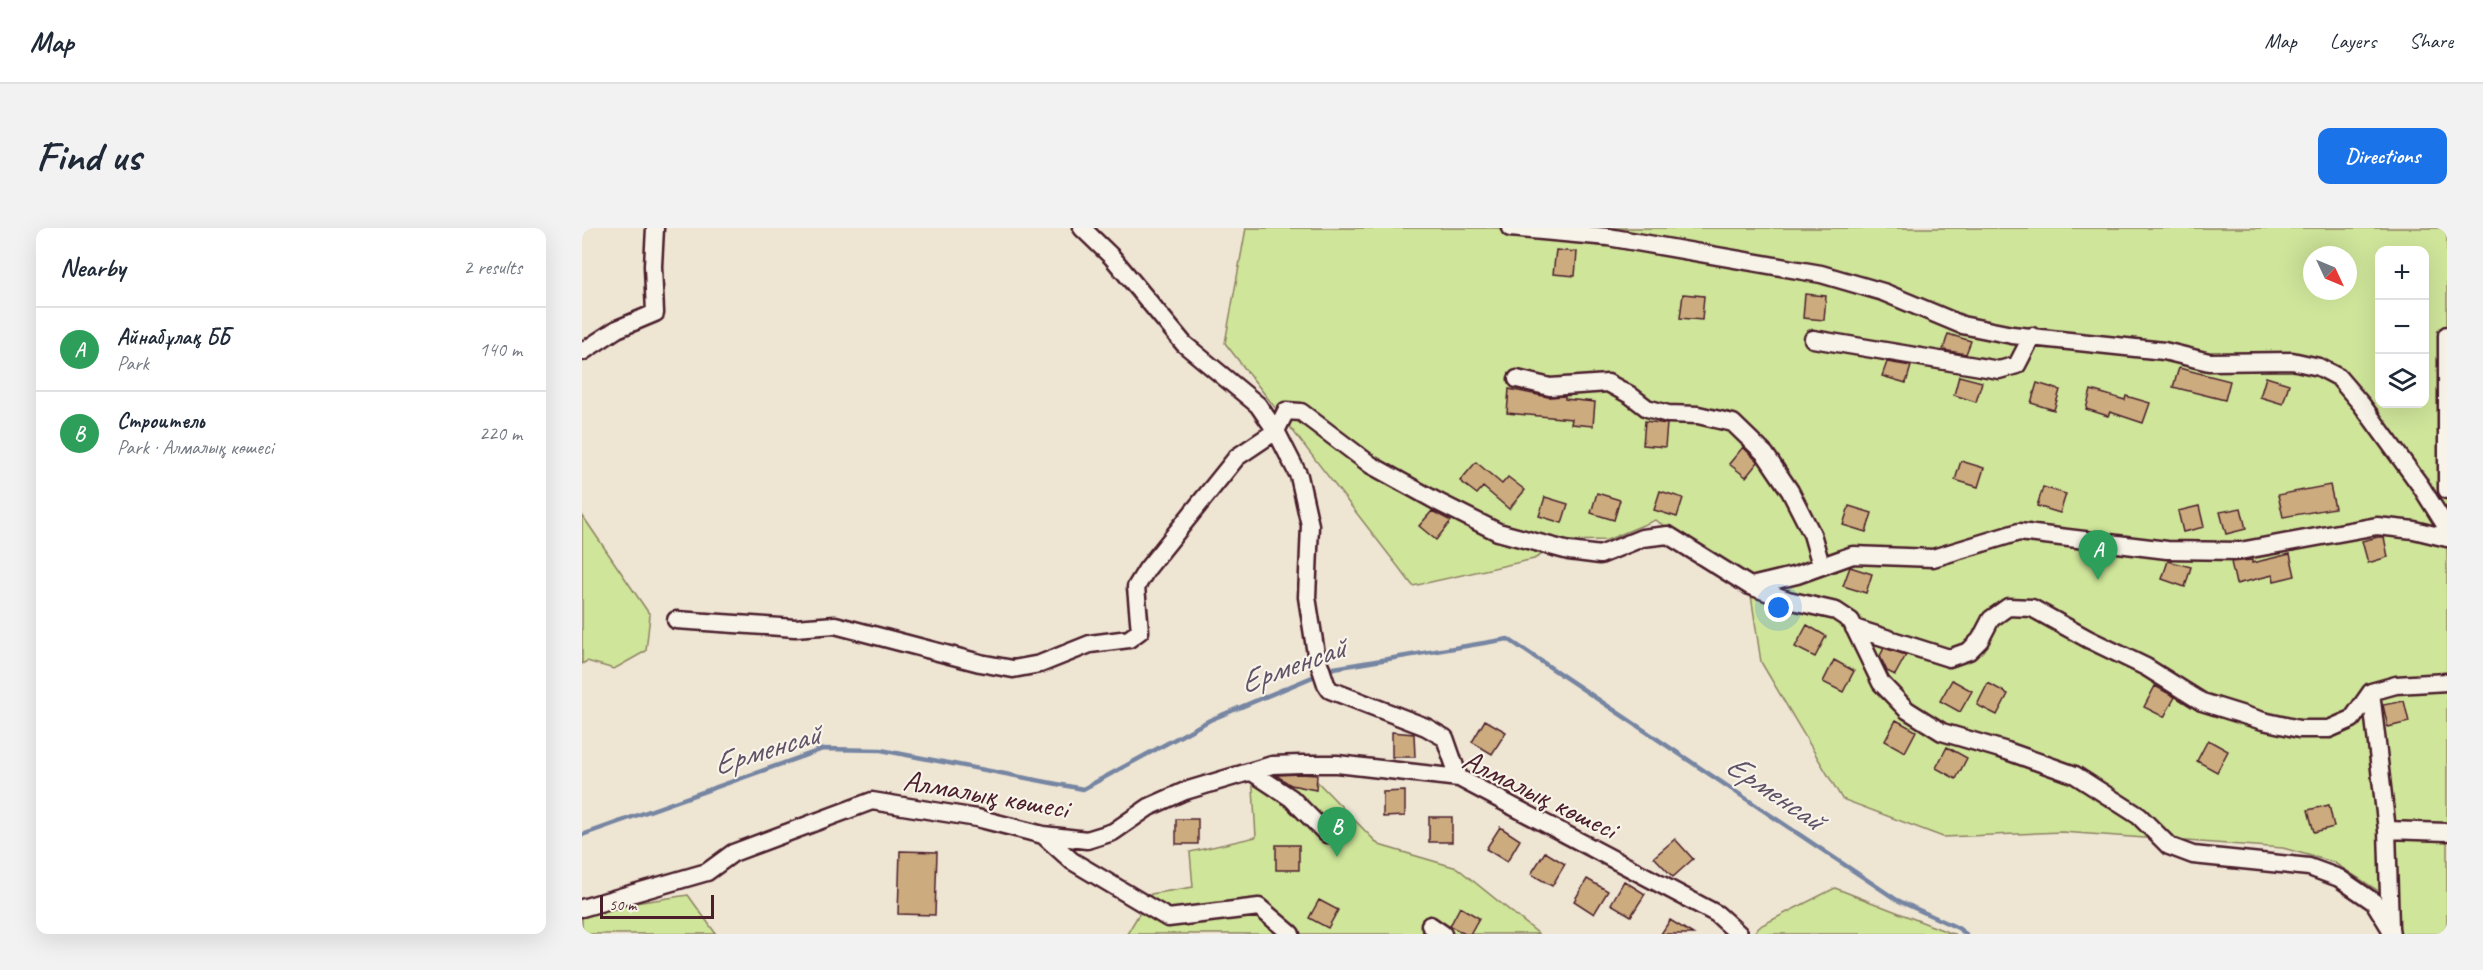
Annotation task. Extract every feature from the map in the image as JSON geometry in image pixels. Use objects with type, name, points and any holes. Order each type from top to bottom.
[{"type":"street","points":[[582,352],[617,329],[655,313],[653,266],[655,228]]},
{"type":"street","points":[[1083,228],[1112,257],[1184,344],[1258,405],[1276,431],[1299,476],[1310,525],[1307,597],[1316,654],[1330,690],[1426,727],[1445,738],[1459,778]]},
{"type":"street","points":[[1510,228],[1608,237],[1821,274],[1883,292],[1962,325],[2012,335],[2164,351],[2210,362],[2292,361],[2319,367],[2338,377],[2362,405],[2420,485],[2447,528]]},
{"type":"street","points":[[2447,335],[2447,490]]},
{"type":"street","points":[[1813,339],[1998,370],[2017,365],[2032,336]]},
{"type":"street","points":[[1517,379],[1550,387],[1608,383],[1647,408],[1668,414],[1698,415],[1733,423],[1765,454],[1790,491],[1812,534],[1821,565]]},
{"type":"street","points":[[676,620],[795,628],[834,626],[980,663],[1013,669],[1040,664],[1089,644],[1130,639],[1140,631],[1136,587],[1147,569],[1237,457],[1276,431],[1286,411],[1301,412],[1371,465],[1437,502],[1498,532],[1569,552],[1600,555],[1641,538],[1668,535],[1750,586],[1788,600],[1836,611],[1851,621],[1881,683],[1907,711],[1942,732],[2007,751],[2075,775],[2139,816],[2169,846],[2193,855],[2309,867],[2339,878],[2374,902],[2391,931]]},
{"type":"street","points":[[1750,586],[1797,575],[1853,555],[1933,558],[2019,532],[2178,550],[2240,551],[2377,526],[2414,530],[2447,538]]},
{"type":"street","points":[[1854,628],[1949,658],[1969,651],[1980,640],[1990,619],[2008,607],[2032,608],[2146,667],[2202,702],[2262,721],[2299,729],[2329,729],[2352,719],[2371,692],[2396,685],[2447,681]]},
{"type":"street","points":[[2371,692],[2387,830],[2391,931]]},
{"type":"street","name":"Алмалық көшесі","points":[[582,908],[707,872],[733,854],[872,801],[977,818],[1043,836],[1087,840],[1113,832],[1149,807],[1185,791],[1272,765],[1337,764],[1459,778],[1717,914],[1739,934]]},
{"type":"street","points":[[1252,772],[1291,798],[1327,834]]},
{"type":"street","points":[[2387,830],[2447,832]]},
{"type":"street","points":[[1043,836],[1072,861],[1168,918],[1259,907],[1291,934]]},
{"type":"green space","points":[[1246,228],[2447,228],[2447,934],[2385,934],[2377,890],[2333,862],[2283,848],[2062,832],[1943,837],[1842,799],[1761,662],[1748,575],[1655,520],[1607,540],[1565,541],[1534,559],[1413,586],[1225,343]]},
{"type":"green space","points":[[582,515],[650,615],[646,651],[614,669],[587,661],[582,664]]},
{"type":"green space","points":[[1300,764],[1379,845],[1457,868],[1539,934],[1127,934],[1151,894],[1193,887],[1190,852],[1256,837],[1252,772]]},
{"type":"green space","points":[[1835,888],[1956,934],[1752,934],[1762,925]]},
{"type":"green space","points":[[688,895],[716,934],[582,934],[582,911]]},
{"type":"building","points":[[1556,250],[1577,252],[1575,276],[1553,274]]},
{"type":"building","points":[[1683,294],[1704,296],[1702,320],[1680,318]]},
{"type":"building","points":[[1805,294],[1826,296],[1824,320],[1803,318]]},
{"type":"building","points":[[1948,334],[1971,341],[1966,354],[1943,350]]},
{"type":"building","points":[[1887,362],[1911,366],[1906,383],[1882,376]]},
{"type":"building","points":[[2179,368],[2230,381],[2225,400],[2173,387]]},
{"type":"building","points":[[1959,376],[1982,382],[1976,402],[1954,395]]},
{"type":"building","points":[[2266,377],[2289,384],[2283,404],[2260,397]]},
{"type":"building","points":[[2037,383],[2060,390],[2054,410],[2031,403]]},
{"type":"building","points":[[1509,389],[1548,397],[1565,396],[1565,399],[1595,402],[1593,426],[1571,424],[1572,419],[1507,413]]},
{"type":"building","points":[[2091,390],[2125,400],[2126,396],[2150,403],[2143,423],[2110,412],[2108,416],[2086,409]]},
{"type":"building","points":[[1645,421],[1667,424],[1665,447],[1643,445]]},
{"type":"building","points":[[1743,447],[1758,462],[1746,477],[1729,464]]},
{"type":"building","points":[[1961,461],[1984,468],[1978,487],[1955,480]]},
{"type":"building","points":[[1476,462],[1502,484],[1508,477],[1525,490],[1509,509],[1483,487],[1477,494],[1460,481]]},
{"type":"building","points":[[2330,485],[2335,508],[2283,517],[2278,495]]},
{"type":"building","points":[[2043,487],[2066,494],[2060,513],[2037,506]]},
{"type":"building","points":[[1660,491],[1683,498],[1677,517],[1654,510]]},
{"type":"building","points":[[1597,493],[1620,500],[1614,520],[1591,513]]},
{"type":"building","points":[[1545,497],[1568,504],[1562,523],[1539,516]]},
{"type":"building","points":[[1849,506],[1872,513],[1866,532],[1843,525]]},
{"type":"building","points":[[2199,506],[2204,527],[2183,532],[2178,511]]},
{"type":"building","points":[[2241,508],[2246,529],[2226,534],[2220,512]]},
{"type":"building","points":[[1432,511],[1451,521],[1436,540],[1419,526]]},
{"type":"building","points":[[2384,537],[2388,557],[2368,563],[2362,541]]},
{"type":"building","points":[[2290,554],[2295,576],[2274,581],[2273,575],[2236,584],[2231,562],[2252,560],[2252,563]]},
{"type":"building","points":[[2168,561],[2191,567],[2185,587],[2162,579]]},
{"type":"building","points":[[1850,567],[1872,574],[1866,593],[1843,586]]},
{"type":"building","points":[[1807,625],[1826,636],[1815,657],[1795,647]]},
{"type":"building","points":[[1884,648],[1906,655],[1895,675],[1887,671],[1880,656]]},
{"type":"building","points":[[1834,660],[1854,671],[1843,692],[1823,682]]},
{"type":"building","points":[[1952,680],[1972,691],[1960,712],[1940,701]]},
{"type":"building","points":[[1988,683],[2008,694],[1997,715],[1977,705]]},
{"type":"building","points":[[2155,686],[2175,697],[2164,717],[2144,707]]},
{"type":"building","points":[[2404,701],[2409,722],[2388,727],[2383,705]]},
{"type":"building","points":[[1485,720],[1506,732],[1492,754],[1472,742]]},
{"type":"building","points":[[1896,720],[1916,731],[1905,752],[1885,741]]},
{"type":"building","points":[[1392,732],[1414,734],[1415,757],[1392,757]]},
{"type":"building","points":[[2208,740],[2228,751],[2217,772],[2197,761]]},
{"type":"building","points":[[1947,747],[1967,758],[1956,779],[1936,768]]},
{"type":"building","points":[[1276,775],[1317,775],[1316,790],[1291,785]]},
{"type":"building","points":[[1405,791],[1405,816],[1383,817],[1383,792]]},
{"type":"building","points":[[2329,805],[2334,827],[2314,832],[2308,810]]},
{"type":"building","points":[[1429,817],[1452,817],[1452,842],[1429,842]]},
{"type":"building","points":[[1176,819],[1198,819],[1198,844],[1176,844]]},
{"type":"building","points":[[1500,827],[1520,840],[1507,862],[1486,849]]},
{"type":"building","points":[[1675,839],[1693,859],[1673,877],[1654,857]]},
{"type":"building","points":[[1276,845],[1299,845],[1299,870],[1276,870]]},
{"type":"building","points":[[900,851],[937,852],[935,915],[898,914]]},
{"type":"building","points":[[1545,852],[1565,864],[1552,886],[1531,874]]},
{"type":"building","points":[[1587,879],[1608,891],[1594,914],[1574,901]]},
{"type":"building","points":[[1624,881],[1645,894],[1631,916],[1611,904]]},
{"type":"building","points":[[1319,900],[1338,910],[1328,928],[1309,918]]},
{"type":"building","points":[[1460,907],[1479,918],[1470,934],[1465,934],[1450,926]]},
{"type":"building","points":[[1670,920],[1693,934],[1661,934]]},
{"type":"waterway","name":"Ерменсай","points":[[582,835],[823,749],[881,750],[1083,789],[1210,720],[1334,668],[1508,639],[1897,900],[1958,928],[1966,934]]},
{"type":"place","name":"Айнабұлақ ББ","points":[[2098,580]]},
{"type":"place","name":"Строитель","points":[[1337,857]]}]
